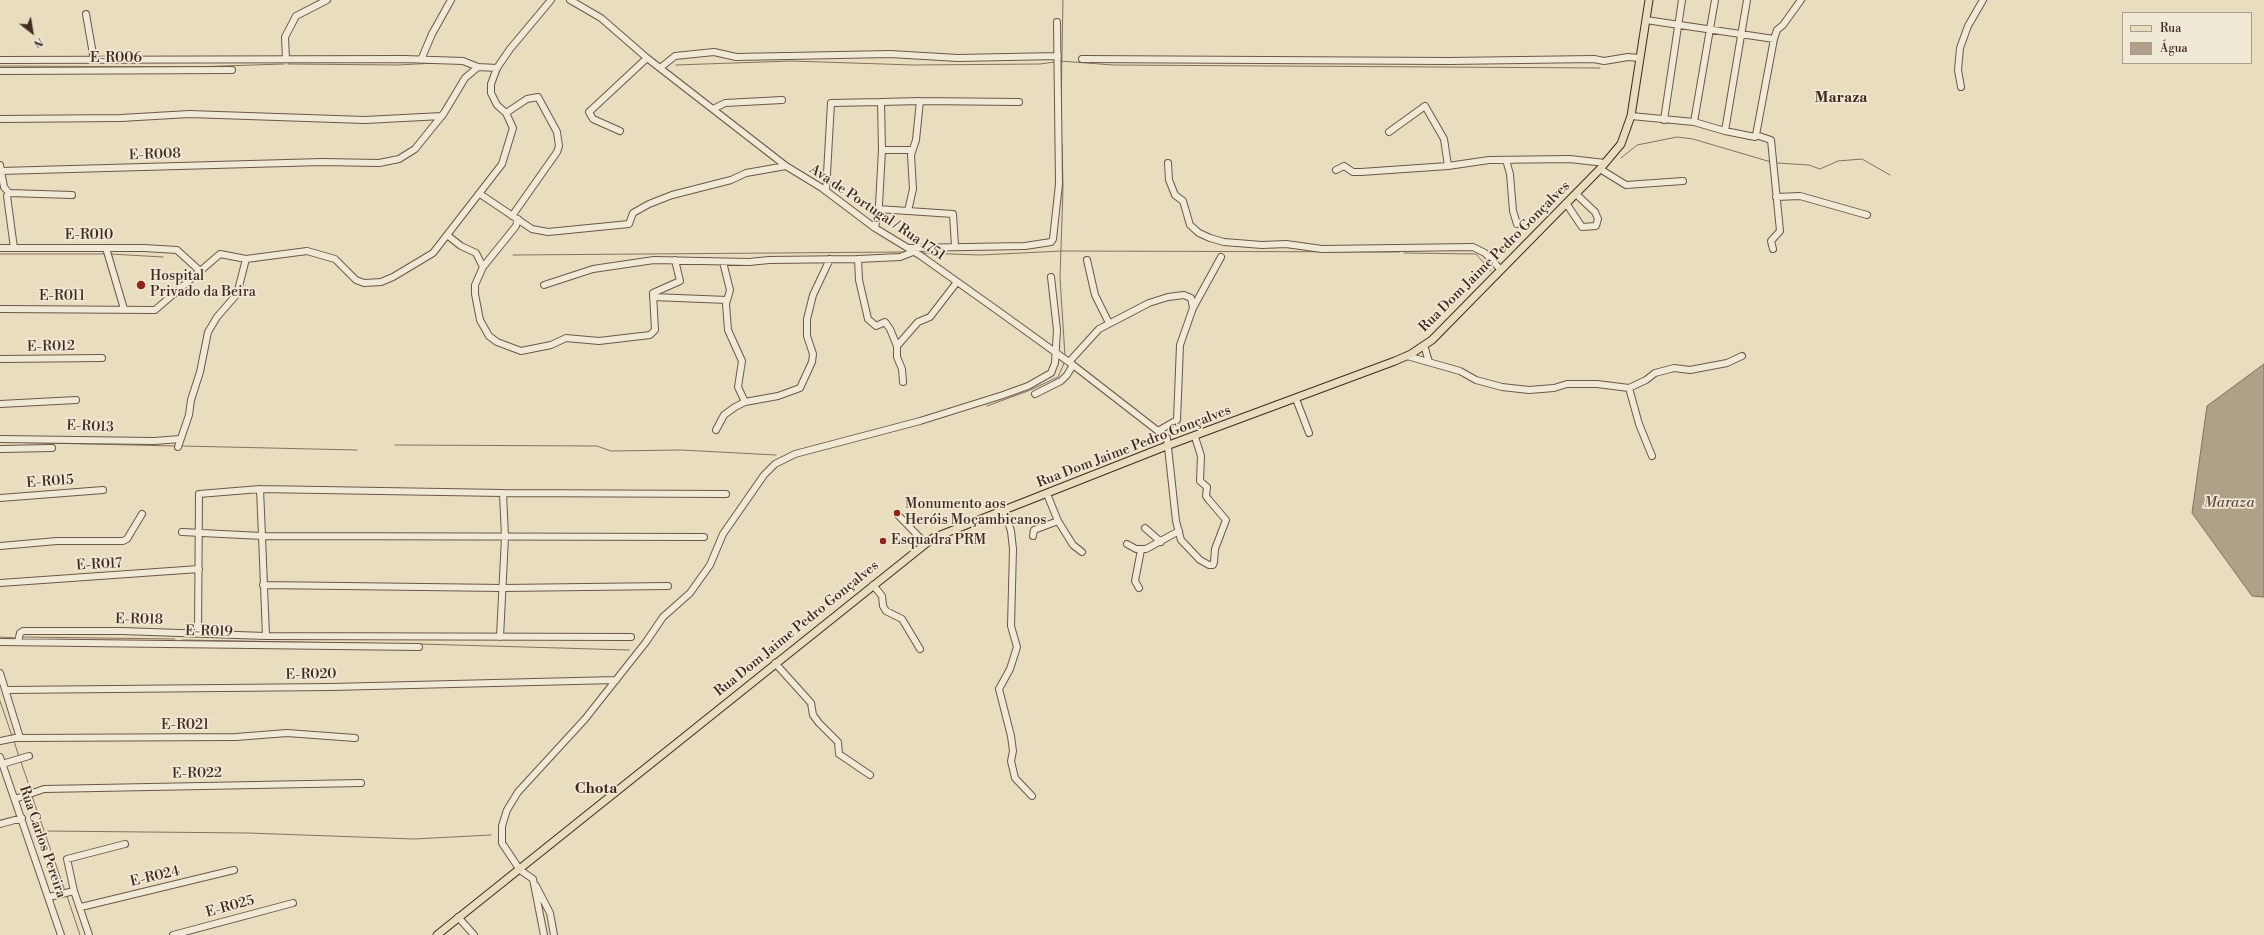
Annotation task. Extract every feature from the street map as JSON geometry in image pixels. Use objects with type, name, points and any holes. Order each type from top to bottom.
[{"type":"main road","name":"Rua Dom Jaime Pedro Gonçalves","points":[[437,935],[458,917],[520,870],[600,802],[932,538],[1169,445],[1296,399],[1407,356],[1424,345],[1460,312],[1576,194],[1603,166],[1623,140],[1631,116],[1649,0]]},
{"type":"street","points":[[286,59],[286,37],[296,16],[327,0]]},
{"type":"street","points":[[421,60],[432,34],[451,0]]},
{"type":"street","points":[[178,447],[189,415],[190,400],[200,372],[208,332],[217,317],[237,294],[246,259],[307,251],[335,259],[356,280],[364,283],[381,282],[428,258],[480,194],[502,164],[511,139],[513,128],[506,113],[497,105],[491,93],[491,84],[497,68],[510,49],[551,0]]},
{"type":"street","name":"Ava de Portugal / Rua 1751","points":[[570,0],[601,18],[647,58],[786,166],[826,191],[875,228],[908,248],[1071,363],[1167,438],[1169,445]]},
{"type":"street","points":[[1664,120],[1682,0]]},
{"type":"street","points":[[1694,122],[1715,0]]},
{"type":"street","points":[[1725,131],[1747,0]]},
{"type":"street","points":[[1756,135],[1777,30],[1783,25],[1801,0]]},
{"type":"street","points":[[1961,87],[1958,70],[1960,48],[1968,26],[1983,0]]},
{"type":"street","points":[[86,14],[94,60]]},
{"type":"street","points":[[1646,20],[1774,39]]},
{"type":"street","points":[[908,248],[1038,245],[1048,244],[1053,239],[1058,184],[1057,22]]},
{"type":"street","points":[[660,68],[675,56],[714,52],[736,57],[890,54],[958,58],[1058,56]]},
{"type":"street","points":[[1082,59],[1449,61],[1594,59],[1604,61],[1628,57],[1640,58]]},
{"type":"street","points":[[620,130],[593,119],[588,112],[647,58]]},
{"type":"street","points":[[0,60],[421,60],[463,61],[478,67],[497,68]]},
{"type":"street","name":"E-R008","points":[[0,169],[311,162],[371,164],[399,159],[415,149],[442,116],[466,78],[478,67]]},
{"type":"street","name":"E-R006","points":[[0,72],[232,70]]},
{"type":"street","points":[[506,113],[527,99],[538,97],[557,132],[559,146],[518,219],[516,226],[483,267],[475,285],[480,320],[493,340],[521,351],[551,345],[566,338],[599,341],[650,336],[655,330],[653,293],[680,280],[675,260]]},
{"type":"street","points":[[713,109],[725,103],[782,100]]},
{"type":"street","points":[[908,211],[913,189],[910,160],[918,127],[920,101]]},
{"type":"street","points":[[826,191],[831,103],[920,101],[1019,102]]},
{"type":"street","points":[[875,228],[878,209],[882,150],[881,102]]},
{"type":"street","points":[[1389,132],[1425,106],[1444,139],[1448,166]]},
{"type":"street","points":[[0,119],[121,118],[189,114],[365,120],[442,116]]},
{"type":"street","points":[[1631,116],[1694,122],[1725,131],[1755,137],[1756,135],[1772,141],[1780,230],[1771,241],[1773,249]]},
{"type":"street","points":[[882,150],[912,150]]},
{"type":"street","points":[[1336,170],[1344,166],[1353,172],[1361,172],[1448,166],[1476,161],[1570,159],[1603,166],[1626,185],[1683,181]]},
{"type":"street","points":[[1506,160],[1510,174],[1513,211],[1517,224]]},
{"type":"street","points":[[1168,163],[1169,180],[1175,195],[1183,202],[1190,225],[1199,233],[1210,238],[1224,242],[1286,244],[1322,249],[1473,247],[1485,253],[1500,270]]},
{"type":"street","points":[[480,194],[534,229],[548,232],[628,224],[633,213],[649,204],[672,195],[731,180],[746,173],[786,166]]},
{"type":"street","points":[[0,169],[4,187],[9,193],[72,195]]},
{"type":"street","points":[[9,193],[7,196],[14,248]]},
{"type":"street","points":[[1566,203],[1582,227],[1596,226],[1598,219],[1595,212],[1576,194]]},
{"type":"street","points":[[1776,197],[1800,196],[1867,215]]},
{"type":"street","points":[[878,209],[953,214],[955,246]]},
{"type":"street","points":[[447,235],[461,246],[476,253],[483,267]]},
{"type":"street","name":"E-R010","points":[[0,248],[177,250],[200,271]]},
{"type":"street","points":[[106,248],[124,309]]},
{"type":"street","points":[[544,285],[594,269],[654,260],[723,262],[858,259],[900,257],[913,252]]},
{"type":"street","name":"E-R011","points":[[0,309],[155,310],[220,254],[246,259]]},
{"type":"street","points":[[1158,431],[1177,420],[1180,345],[1193,308],[1221,257]]},
{"type":"street","points":[[716,430],[727,412],[744,402],[778,396],[800,388],[812,362],[813,354],[807,336],[807,319],[813,295],[830,259]]},
{"type":"street","points":[[858,259],[859,280],[868,319],[876,326],[885,322],[897,346],[897,357],[902,369],[903,382]]},
{"type":"street","points":[[1086,260],[1095,295],[1109,323]]},
{"type":"street","points":[[723,262],[730,290],[727,300],[728,330],[742,361],[738,387],[744,402]]},
{"type":"street","points":[[554,935],[550,913],[533,879],[520,870],[502,843],[502,826],[507,810],[518,792],[580,725],[663,617],[690,594],[710,565],[724,534],[764,475],[775,464],[795,454],[920,421],[1028,386],[1051,373],[1055,364],[1056,352],[1056,311],[1051,277]]},
{"type":"street","points":[[897,346],[918,322],[930,317],[957,282]]},
{"type":"street","points":[[1035,394],[1061,382],[1068,375],[1071,363],[1094,332],[1109,323],[1150,303],[1176,295],[1189,297],[1193,308]]},
{"type":"street","points":[[653,297],[727,300]]},
{"type":"street","points":[[1424,345],[1429,362]]},
{"type":"street","points":[[1407,356],[1460,371],[1476,380],[1502,387],[1529,390],[1554,388],[1567,384],[1597,384],[1629,388],[1646,380],[1656,373],[1674,368],[1690,370],[1727,363],[1742,356]]},
{"type":"street","name":"E-R012","points":[[0,360],[102,358]]},
{"type":"street","points":[[1629,388],[1639,424],[1652,456]]},
{"type":"street","points":[[1296,399],[1309,433]]},
{"type":"street","points":[[0,404],[76,400]]},
{"type":"street","points":[[1169,445],[1173,497],[1178,531],[1181,540],[1200,560],[1209,565],[1213,565],[1215,549],[1226,520],[1206,496],[1207,486],[1200,481],[1201,456],[1195,436]]},
{"type":"street","name":"E-R013","points":[[0,439],[154,441],[180,439]]},
{"type":"street","points":[[0,449],[52,448]]},
{"type":"street","points":[[260,489],[266,636]]},
{"type":"street","points":[[198,632],[200,534],[199,494],[260,489],[726,494]]},
{"type":"street","name":"E-R015","points":[[0,498],[102,490]]},
{"type":"street","points":[[500,637],[505,537],[503,492]]},
{"type":"street","points":[[1047,494],[1058,521],[1073,545],[1082,552]]},
{"type":"street","points":[[1004,510],[1011,531],[1013,550],[1010,626],[1016,647],[1010,669],[999,689],[1011,736],[1013,751],[1011,761],[1015,778],[1032,796]]},
{"type":"street","points":[[0,546],[57,541],[123,541],[127,539],[142,514]]},
{"type":"street","points":[[898,515],[925,543]]},
{"type":"street","points":[[1033,536],[1034,530],[1058,521]]},
{"type":"street","points":[[1145,528],[1161,542]]},
{"type":"street","points":[[1128,544],[1141,550],[1161,542],[1178,531]]},
{"type":"street","points":[[182,532],[262,536],[704,537]]},
{"type":"street","points":[[1139,588],[1136,581],[1141,550]]},
{"type":"street","name":"E-R017","points":[[0,583],[199,569]]},
{"type":"street","points":[[263,585],[502,588],[668,586]]},
{"type":"street","points":[[873,585],[882,596],[883,606],[886,611],[902,619],[920,649]]},
{"type":"street","name":"E-R018","points":[[18,642],[20,633],[23,631],[198,632],[266,636],[631,637]]},
{"type":"street","points":[[179,633],[179,643]]},
{"type":"street","name":"E-R019","points":[[0,642],[418,647]]},
{"type":"street","points":[[775,662],[811,703],[813,715],[838,742],[839,754],[870,775]]},
{"type":"street","points":[[0,673],[6,690],[15,738]]},
{"type":"street","name":"E-R020","points":[[6,690],[332,687],[616,680]]},
{"type":"street","name":"E-R021","points":[[0,741],[15,738],[236,737],[287,733],[355,738]]},
{"type":"street","points":[[2,764],[29,756]]},
{"type":"street","name":"Rua Carlos Pereira","points":[[0,757],[61,935]]},
{"type":"street","name":"E-R022","points":[[15,798],[44,789],[361,783]]},
{"type":"street","points":[[0,824],[22,818]]},
{"type":"street","points":[[89,935],[81,907],[69,892],[67,859],[125,844]]},
{"type":"street","name":"E-R024","points":[[81,907],[234,870]]},
{"type":"street","points":[[533,879],[544,935]]},
{"type":"street","points":[[49,897],[69,892]]},
{"type":"street","name":"E-R025","points":[[173,935],[293,902]]},
{"type":"street","points":[[458,917],[474,935]]},
{"type":"water","name":"Maraza","points":[[2264,364],[2264,597],[2252,596],[2192,513],[2207,406]]},
{"type":"waterway","points":[[1061,105],[1063,0]]},
{"type":"waterway","points":[[676,65],[791,61],[913,65],[1040,64],[1055,62]]},
{"type":"waterway","points":[[1060,61],[1113,65],[1600,68]]},
{"type":"waterway","points":[[288,64],[398,65],[435,63]]},
{"type":"waterway","points":[[0,66],[192,67],[284,64]]},
{"type":"waterway","points":[[1621,158],[1637,145],[1677,137],[1693,139],[1771,162]]},
{"type":"waterway","points":[[1062,144],[1063,188],[1060,278],[1065,356]]},
{"type":"waterway","points":[[1777,163],[1809,165],[1820,169],[1838,161],[1862,159],[1890,175]]},
{"type":"waterway","points":[[922,253],[980,255],[1062,251],[1399,252]]},
{"type":"waterway","points":[[513,255],[905,252]]},
{"type":"waterway","points":[[1404,253],[1476,254],[1491,271]]},
{"type":"waterway","points":[[0,254],[105,254]]},
{"type":"waterway","points":[[110,254],[163,257]]},
{"type":"waterway","points":[[987,406],[1028,391],[1058,377],[1065,361]]},
{"type":"waterway","points":[[0,442],[176,446]]},
{"type":"waterway","points":[[395,445],[597,446],[611,451],[681,450],[776,455]]},
{"type":"waterway","points":[[182,446],[357,450]]},
{"type":"waterway","points":[[0,637],[16,638]]},
{"type":"waterway","points":[[22,637],[175,639]]},
{"type":"waterway","points":[[183,640],[408,644]]},
{"type":"waterway","points":[[419,644],[629,650]]},
{"type":"waterway","points":[[0,701],[12,736]]},
{"type":"waterway","points":[[14,741],[19,757]]},
{"type":"waterway","points":[[21,762],[31,791]]},
{"type":"waterway","points":[[32,796],[65,891]]},
{"type":"waterway","points":[[44,831],[248,833],[414,839],[491,835]]},
{"type":"waterway","points":[[67,896],[80,935]]},
{"type":"place","name":"Hospital Privado da Beira","points":[[141,285]]},
{"type":"place","name":"Monumento aos Heróis Moçambicanos","points":[[897,513]]},
{"type":"place","name":"Esquadra PRM","points":[[883,541]]},
{"type":"district","name":"Maraza","points":[[1841,98]]},
{"type":"district","name":"Chota","points":[[596,789]]}]
